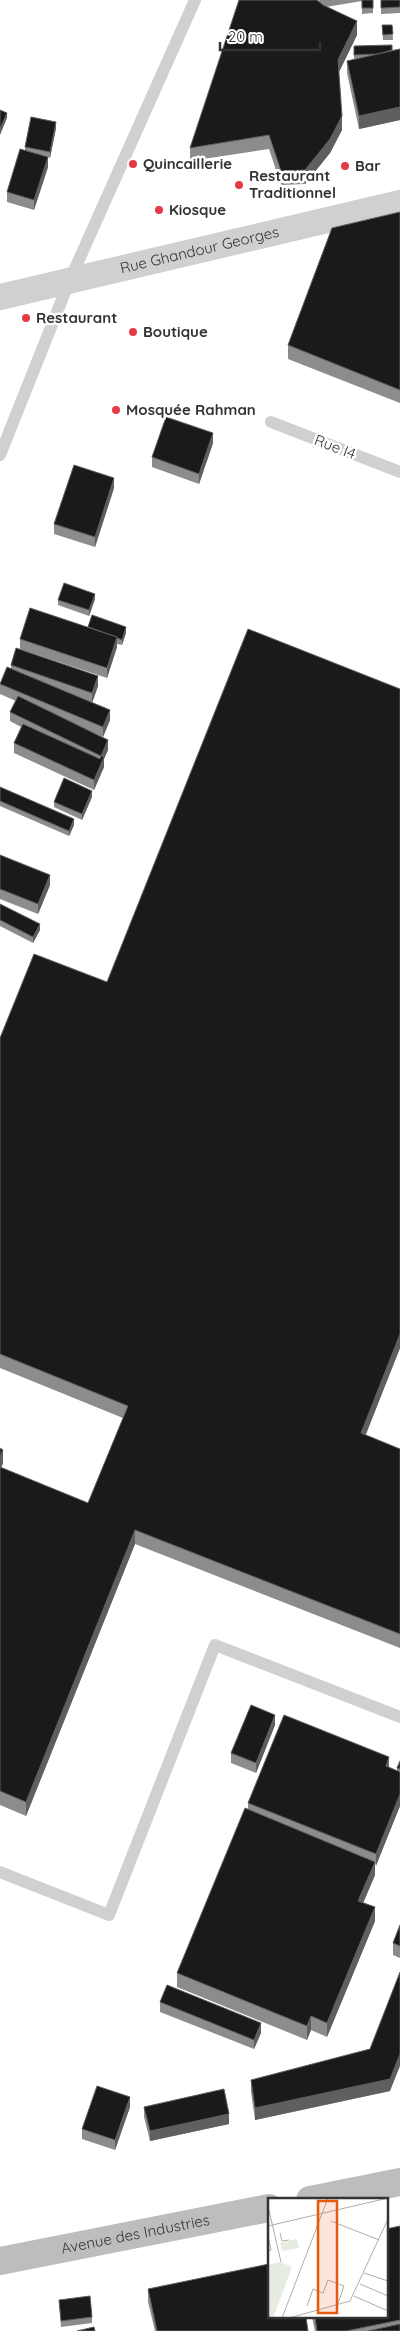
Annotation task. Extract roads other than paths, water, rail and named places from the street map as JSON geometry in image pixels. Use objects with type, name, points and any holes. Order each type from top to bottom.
[{"type":"street","name":"Rue Ghandour Georges","points":[[0,297],[400,204]]},
{"type":"street","points":[[320,2198],[400,2182]]},
{"type":"street","name":"Avenue des Industries","points":[[0,2260],[268,2208]]},
{"type":"lane","points":[[0,455],[68,282],[195,0]]},
{"type":"lane","name":"Rue I4","points":[[271,422],[400,472]]},
{"type":"lane","points":[[0,1872],[109,1914],[215,1645],[400,1717]]},
{"type":"place","name":"Quincaillerie","points":[[133,164]]},
{"type":"place","name":"Bar","points":[[345,166]]},
{"type":"place","name":"Restaurant Traditionnel","points":[[239,185]]},
{"type":"place","name":"Kiosque","points":[[159,210]]},
{"type":"place","name":"Restaurant","points":[[26,318]]},
{"type":"place","name":"Boutique","points":[[133,332]]},
{"type":"place","name":"Mosquée Rahman","points":[[116,410]]}]
